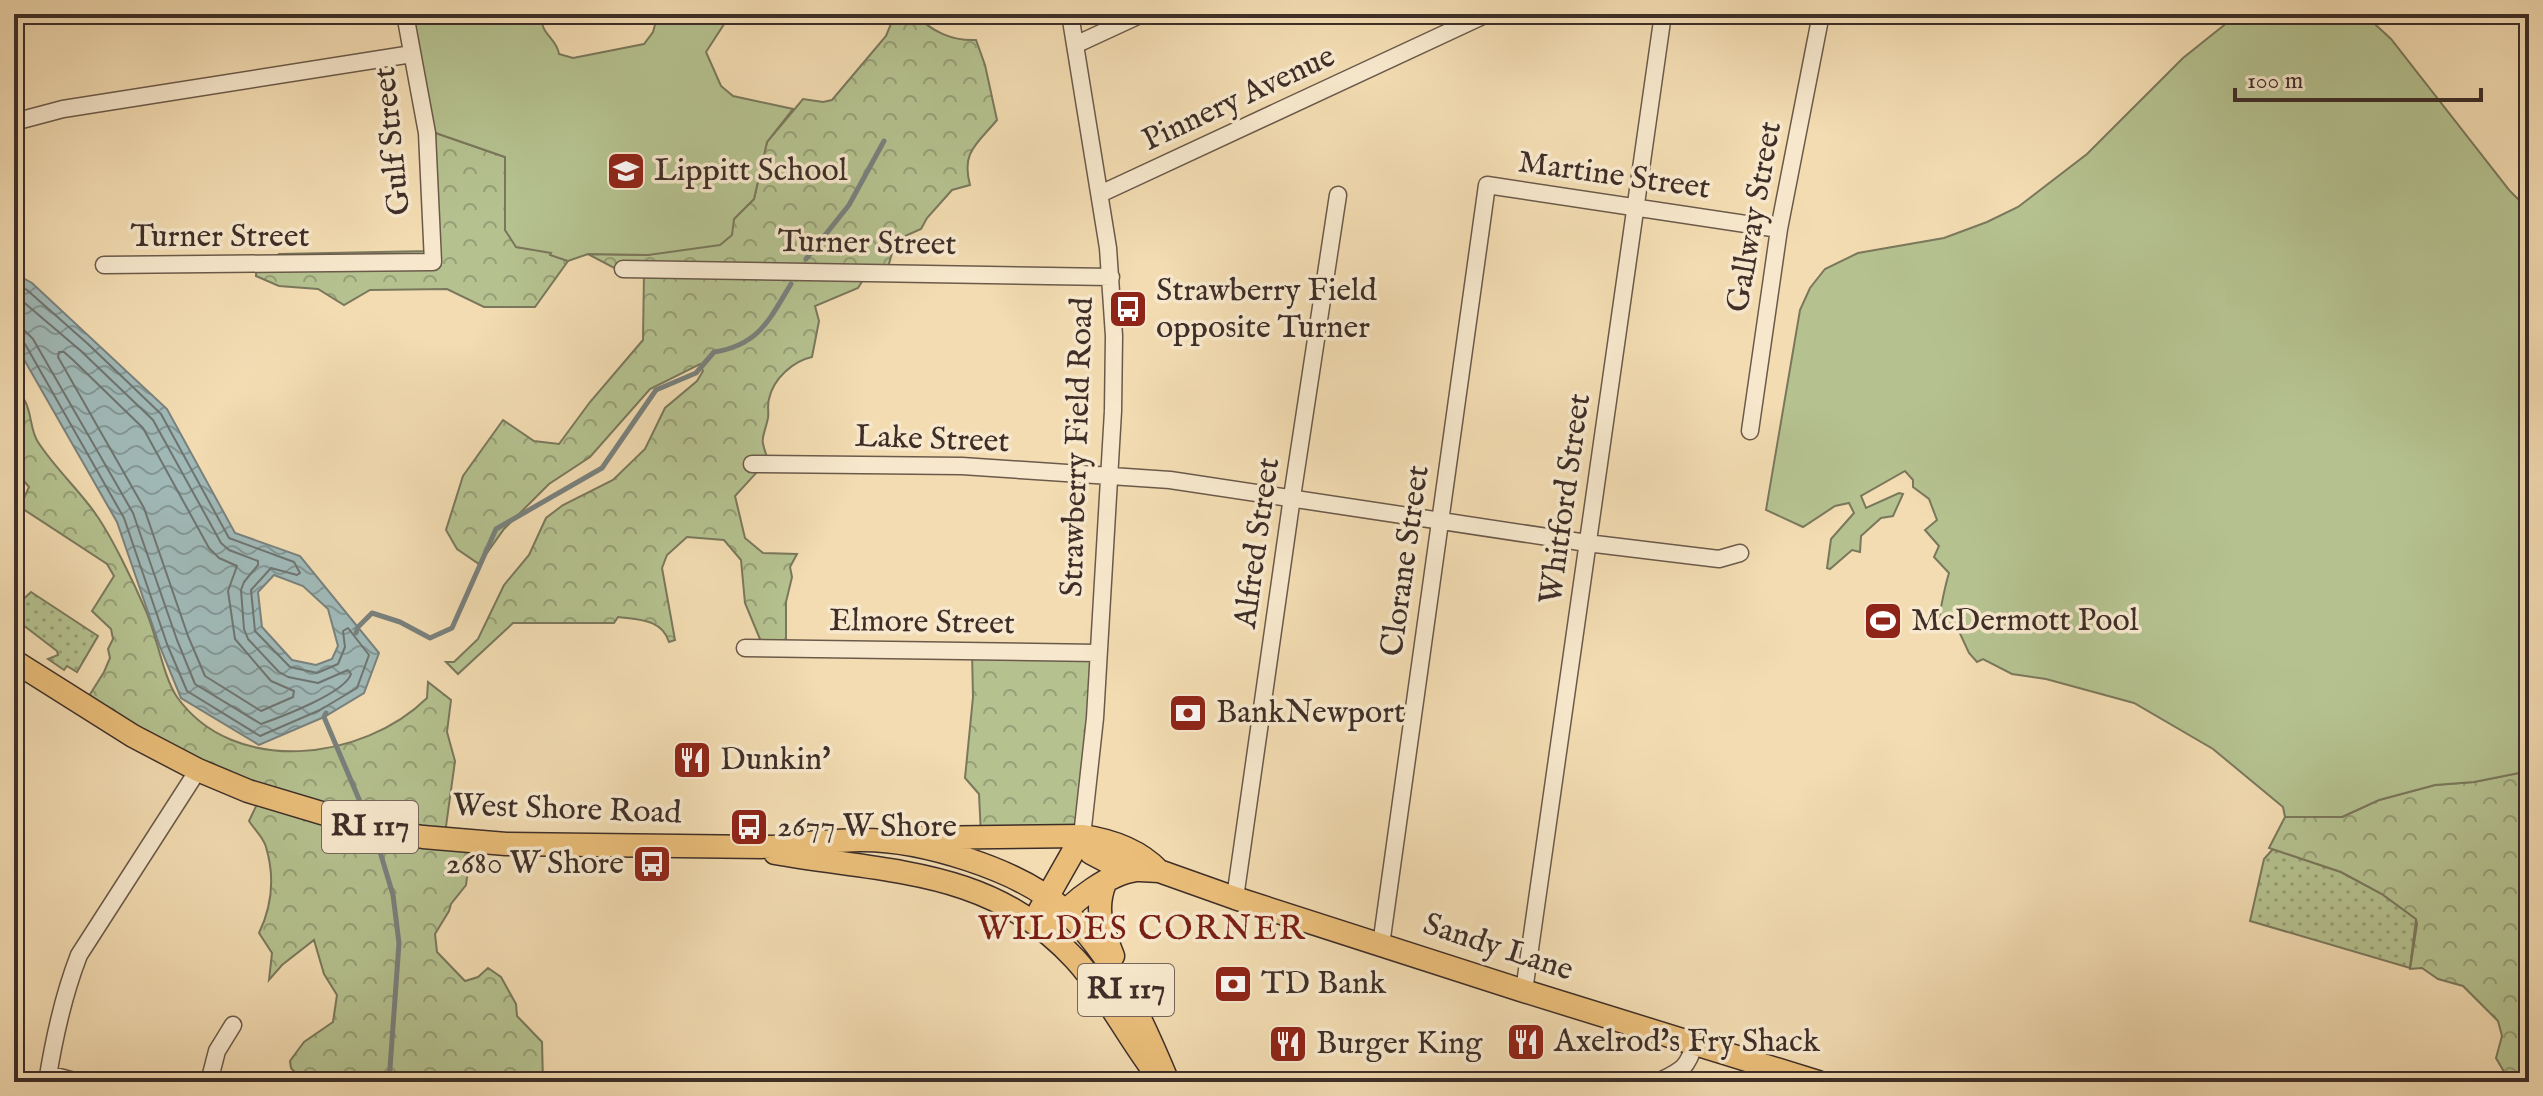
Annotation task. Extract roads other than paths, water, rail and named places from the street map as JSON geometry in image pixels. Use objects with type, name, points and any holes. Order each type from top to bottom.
[{"type":"main road","name":"West Shore Road","points":[[14,661],[133,736],[198,770],[248,791],[361,825],[423,837],[506,844],[774,847],[811,842],[875,841],[946,853],[1017,878],[1056,904],[1087,935],[1127,991],[1141,1018],[1165,1082]]},
{"type":"main road","points":[[1041,927],[1056,904],[1082,836]]},
{"type":"main road","name":"Sandy Lane","points":[[875,841],[932,837],[1098,838],[1147,858],[1150,870],[1818,1082]]},
{"type":"main road","name":"West Shore Road","points":[[727,846],[834,861],[952,883],[985,895],[1041,927],[1092,980],[1165,1082]]},
{"type":"main road","points":[[1056,904],[1105,883],[1122,872],[1150,870]]},
{"type":"main road","points":[[1105,883],[1099,898],[1100,922],[1127,991]]},
{"type":"street","name":"Gulf Street","points":[[405,14],[427,133],[433,262]]},
{"type":"street","name":"Strawberry Field Road","points":[[1070,14],[1100,194],[1111,277],[1114,336],[1109,478],[1090,780],[1082,836]]},
{"type":"street","points":[[1075,45],[1142,14]]},
{"type":"street","name":"Pinnery Avenue","points":[[1100,194],[1487,14]]},
{"type":"street","name":"Whitford Street","points":[[1524,991],[1663,14]]},
{"type":"street","name":"Gallway Street","points":[[1750,431],[1779,229],[1821,14]]},
{"type":"street","points":[[14,122],[63,109],[412,54]]},
{"type":"street","name":"Martine Street","points":[[1487,185],[1779,229]]},
{"type":"street","name":"Clorane Street","points":[[1381,945],[1487,185]]},
{"type":"street","name":"Alfred Street","points":[[1235,898],[1338,195]]},
{"type":"street","name":"Turner Street","points":[[104,265],[433,262]]},
{"type":"street","name":"Turner Street","points":[[623,269],[1111,277]]},
{"type":"street","name":"Lake Street","points":[[752,464],[962,466],[1170,480],[1587,543],[1719,559],[1740,553]]},
{"type":"street","name":"Elmore Street","points":[[745,648],[1098,653]]},
{"type":"street","points":[[78,1082],[48,1078],[68,982],[79,955],[198,770]]},
{"type":"street","points":[[209,1082],[217,1051],[233,1025]]},
{"type":"street","points":[[1658,1082],[1689,1063],[1695,1043]]},
{"type":"water","points":[[14,273],[32,283],[167,409],[235,533],[300,556],[379,653],[364,693],[324,717],[259,745],[181,698],[117,522],[14,342]],"holes":[[[274,575],[303,586],[328,609],[338,646],[332,659],[316,665],[292,660],[262,627],[258,592]]]},
{"type":"waterway","points":[[806,259],[849,205],[884,141]]},
{"type":"waterway","points":[[356,633],[372,613],[400,622],[430,638],[452,628],[496,529],[602,468],[656,390],[696,373],[714,352],[729,349],[752,337],[769,319],[791,284]]},
{"type":"waterway","points":[[326,713],[324,717],[367,818]]},
{"type":"waterway","points":[[375,835],[393,895],[399,943],[389,1082]]},
{"type":"place","name":"Lippitt School","points":[[626,171]]},
{"type":"place","name":"Strawberry Field opposite Turner","points":[[1128,309]]},
{"type":"place","name":"McDermott Pool","points":[[1883,621]]},
{"type":"place","name":"BankNewport","points":[[1188,713]]},
{"type":"place","name":"Dunkin'","points":[[692,760]]},
{"type":"place","name":"2677 W Shore","points":[[749,827]]},
{"type":"place","name":"2680 W Shore","points":[[652,864]]},
{"type":"place","name":"TD Bank","points":[[1233,984]]},
{"type":"place","name":"Axelrod's Fry Shack","points":[[1526,1042]]},
{"type":"place","name":"Burger King","points":[[1288,1044]]},
{"type":"district","name":"WILDES CORNER","points":[[1142,929]]}]
